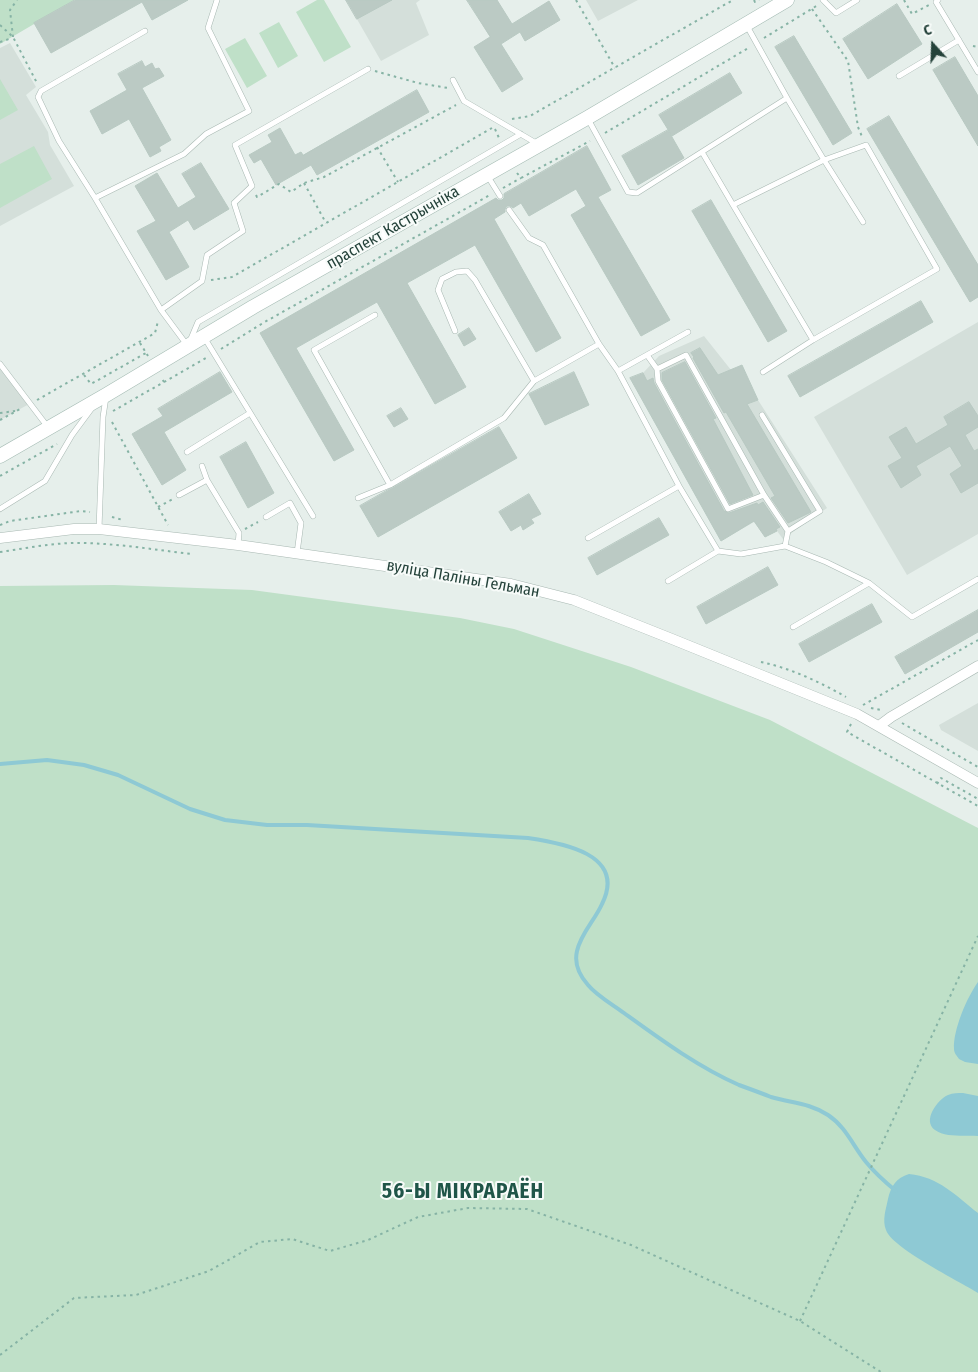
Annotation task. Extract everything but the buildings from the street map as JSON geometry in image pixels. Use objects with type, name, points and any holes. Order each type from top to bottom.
[{"type":"main road","name":"праспект Кастрычніка","points":[[0,456],[102,398],[203,337],[587,118],[787,0]]},
{"type":"street","name":"вуліца Паліны Гельман","points":[[0,538],[74,528],[99,529],[238,545],[510,584],[574,600],[859,710],[879,726],[978,783]]},
{"type":"street","points":[[879,726],[978,666]]},
{"type":"lane","points":[[96,198],[184,154],[206,134],[249,111],[208,28],[217,0]]},
{"type":"lane","points":[[824,1],[836,13],[857,0]]},
{"type":"lane","points":[[937,1],[978,72]]},
{"type":"lane","points":[[746,24],[787,98],[863,222]]},
{"type":"lane","points":[[145,32],[42,91],[38,98],[59,141],[96,198],[161,310],[188,346]]},
{"type":"lane","points":[[899,76],[959,40]]},
{"type":"lane","points":[[161,310],[202,282],[207,255],[243,231],[234,203],[252,186],[235,146],[368,69]]},
{"type":"lane","points":[[453,80],[464,101],[539,145]]},
{"type":"lane","points":[[587,118],[628,192],[637,193],[787,98]]},
{"type":"lane","points":[[188,346],[198,322],[521,134]]},
{"type":"lane","points":[[733,205],[824,160],[866,145],[937,269],[813,340],[763,372]]},
{"type":"lane","points":[[702,152],[813,340]]},
{"type":"lane","points":[[487,174],[499,193]]},
{"type":"lane","points":[[509,210],[529,238],[542,245],[599,344],[618,371],[679,486],[718,551]]},
{"type":"lane","points":[[455,331],[438,290],[442,278],[456,272],[467,271],[475,280],[534,381]]},
{"type":"lane","points":[[375,315],[314,350],[390,485]]},
{"type":"lane","points":[[618,371],[688,332]]},
{"type":"lane","points":[[203,337],[313,516]]},
{"type":"lane","points":[[358,498],[390,485],[504,418],[534,381],[599,344]]},
{"type":"lane","points":[[648,355],[657,369],[658,381],[728,509],[764,495]]},
{"type":"lane","points":[[657,369],[686,355],[764,495],[788,531],[785,546]]},
{"type":"lane","points":[[0,364],[49,428]]},
{"type":"lane","points":[[0,509],[45,481],[72,435],[102,398]]},
{"type":"lane","points":[[99,529],[102,398]]},
{"type":"lane","points":[[187,452],[250,413]]},
{"type":"lane","points":[[762,415],[820,511],[788,531]]},
{"type":"lane","points":[[202,466],[207,480],[239,533],[238,545]]},
{"type":"lane","points":[[179,495],[207,480]]},
{"type":"lane","points":[[588,538],[679,486]]},
{"type":"lane","points":[[266,517],[290,503],[301,523],[297,553]]},
{"type":"lane","points":[[668,581],[718,551],[741,554],[785,546],[826,562],[869,583],[912,617],[978,579]]},
{"type":"lane","points":[[793,626],[869,583]]},
{"type":"path","points":[[13,37],[10,10],[17,0]]},
{"type":"path","points":[[576,0],[615,68]]},
{"type":"path","points":[[202,282],[232,276],[501,122],[530,116],[733,0]]},
{"type":"path","points":[[754,0],[755,2],[759,0]]},
{"type":"path","points":[[904,0],[912,14],[937,1]]},
{"type":"path","points":[[598,137],[824,1]]},
{"type":"path","points":[[812,9],[848,61],[858,126],[866,145]]},
{"type":"path","points":[[0,25],[13,37],[42,91]]},
{"type":"path","points":[[0,42],[13,37]]},
{"type":"path","points":[[368,69],[418,83],[458,90]]},
{"type":"path","points":[[252,186],[257,196],[279,184],[291,192],[304,183],[324,177],[464,101]]},
{"type":"path","points":[[377,147],[398,182]]},
{"type":"path","points":[[164,382],[214,354],[263,323],[499,193],[521,178]]},
{"type":"path","points":[[304,183],[326,223]]},
{"type":"path","points":[[0,420],[155,334],[161,310]]},
{"type":"path","points":[[84,374],[91,384],[146,353]]},
{"type":"path","points":[[0,413],[19,410]]},
{"type":"path","points":[[108,414],[169,527]]},
{"type":"path","points":[[158,507],[179,495]]},
{"type":"path","points":[[0,525],[10,521],[81,511],[90,512]]},
{"type":"path","points":[[239,533],[266,517]]},
{"type":"path","points":[[0,552],[48,545],[82,543],[120,544],[192,554]]},
{"type":"path","points":[[978,640],[859,710],[847,732],[978,806]]},
{"type":"path","points":[[776,665],[830,688],[846,697]]},
{"type":"path","points":[[859,710],[881,710],[978,767]]},
{"type":"path","points":[[937,784],[941,778],[978,799]]},
{"type":"path","points":[[800,1321],[978,936]]},
{"type":"path","points":[[0,1356],[74,1298],[136,1295],[209,1271],[260,1242],[292,1239],[330,1250],[368,1240],[418,1217],[468,1208],[527,1209],[631,1245],[800,1321],[881,1372]]},
{"type":"shaded area","points":[[346,0],[420,0],[416,3],[429,35],[381,61]]},
{"type":"shaded area","points":[[586,0],[638,0],[598,21]]},
{"type":"shaded area","points":[[10,43],[36,87],[26,95],[48,132],[50,145],[74,186],[0,226],[0,48]]},
{"type":"shaded area","points":[[978,322],[978,534],[907,575],[814,417]]},
{"type":"shaded area","points":[[704,336],[731,370],[747,403],[758,400],[827,508],[783,539],[777,531],[765,537],[754,522],[721,541],[630,378],[643,373],[659,356]]},
{"type":"shaded area","points":[[0,364],[31,403],[0,420]]},
{"type":"shaded area","points":[[978,703],[978,751],[941,730],[939,725]]},
{"type":"green space","points":[[0,0],[75,0],[0,44]]},
{"type":"green space","points":[[317,0],[324,0],[351,47],[324,62],[296,12]]},
{"type":"green space","points":[[279,22],[298,56],[278,68],[259,33]]},
{"type":"green space","points":[[245,38],[267,76],[247,88],[225,49]]},
{"type":"green space","points":[[0,79],[18,110],[0,120]]},
{"type":"green space","points":[[34,146],[52,179],[0,208],[0,164]]},
{"type":"green space","points":[[114,585],[252,590],[460,618],[514,629],[631,667],[770,720],[978,828],[978,1372],[0,1372],[0,586]]},
{"type":"water","points":[[978,982],[978,1064],[959,1059],[955,1053],[954,1041],[961,1014]]},
{"type":"water","points":[[963,1093],[978,1096],[978,1136],[950,1135],[935,1130],[931,1126],[930,1121],[932,1111],[948,1095]]},
{"type":"water","points":[[909,1174],[938,1183],[978,1213],[978,1293],[913,1255],[900,1246],[886,1230],[885,1214],[891,1190],[897,1180]]},
{"type":"waterway","points":[[0,764],[47,760],[84,765],[118,775],[190,809],[225,820],[267,825],[307,825],[528,838],[557,843],[587,854],[599,862],[606,873],[607,887],[602,904],[582,938],[576,956],[580,973],[592,989],[665,1042],[724,1078],[771,1097],[807,1106],[828,1115],[845,1131],[869,1166],[896,1191]]},
{"type":"district","name":"56-Ы МІКРАРАЁН","points":[[463,1192]]}]
